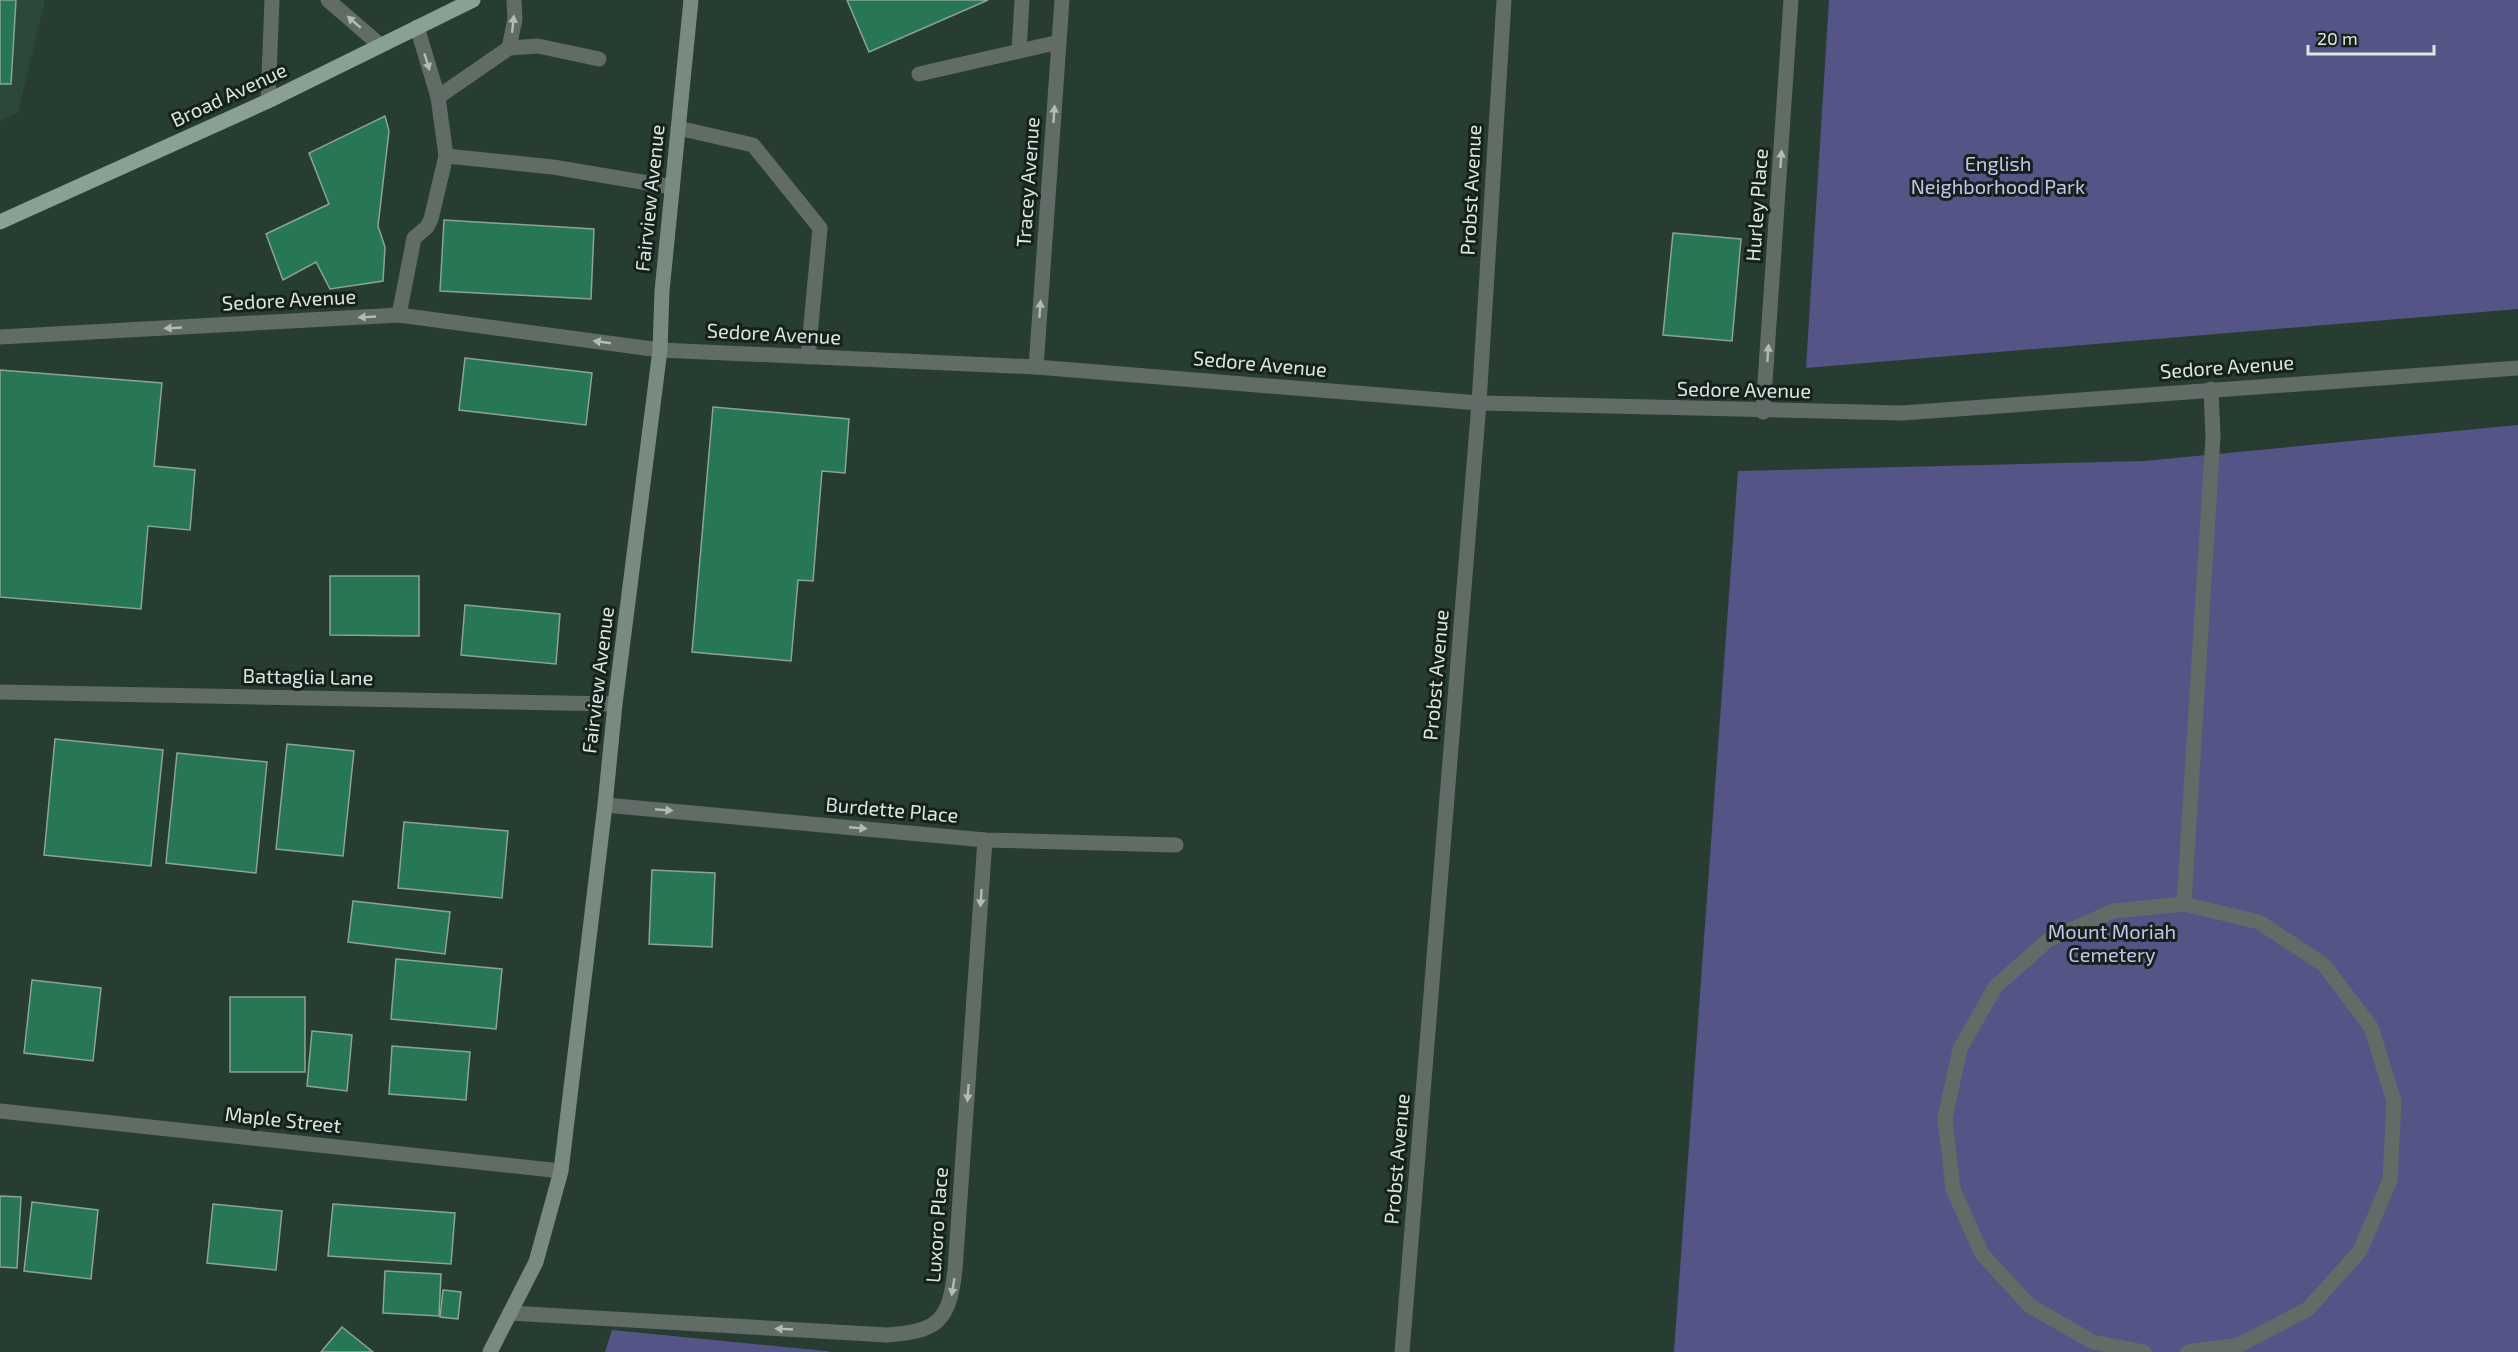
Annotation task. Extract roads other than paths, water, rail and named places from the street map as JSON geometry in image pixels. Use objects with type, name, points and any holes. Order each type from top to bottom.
[{"type":"main road","name":"Broad Avenue","points":[[0,222],[268,101],[473,0]]},
{"type":"main road","name":"Fairview Avenue","points":[[490,1352],[536,1263],[561,1171],[615,704],[660,350],[662,291],[691,0]]},
{"type":"street","points":[[268,101],[272,0]]},
{"type":"street","points":[[328,0],[380,45]]},
{"type":"street","points":[[509,48],[514,19],[514,0]]},
{"type":"street","points":[[1019,51],[1022,0]]},
{"type":"street","name":"Tracey Avenue","points":[[1036,367],[1062,0]]},
{"type":"street","name":"Probst Avenue","points":[[1402,1352],[1479,403],[1504,0]]},
{"type":"street","name":"Hurley Place","points":[[1763,412],[1791,0]]},
{"type":"street","points":[[399,315],[414,238],[427,227],[431,219],[446,156],[438,97],[417,27]]},
{"type":"street","points":[[919,74],[1059,42]]},
{"type":"street","points":[[438,97],[509,48],[538,46],[599,59]]},
{"type":"street","points":[[678,128],[753,145],[820,228],[808,357]]},
{"type":"street","points":[[446,156],[553,167],[672,187]]},
{"type":"street","name":"Sedore Avenue","points":[[0,337],[399,315],[660,350],[1036,367],[1479,403],[1763,412],[1902,413],[2518,368]]},
{"type":"street","points":[[2184,904],[2213,437],[2211,389]]},
{"type":"street","name":"Battaglia Lane","points":[[0,692],[615,704]]},
{"type":"street","name":"Burdette Place","points":[[605,805],[985,840],[1176,845]]},
{"type":"street","name":"Luxoro Place","points":[[510,1313],[887,1335],[918,1332],[936,1324],[946,1311],[953,1294],[985,840]]},
{"type":"street","points":[[2144,1352],[2092,1342],[2030,1306],[1982,1254],[1953,1189],[1945,1118],[1960,1048],[1995,987],[2048,940],[2113,911],[2184,904],[2259,922],[2324,965],[2371,1027],[2394,1101],[2390,1180],[2360,1251],[2308,1309],[2239,1345],[2188,1352]]},
{"type":"street","name":"Maple Street","points":[[0,1111],[561,1171]]},
{"type":"park label","name":"English Neighborhood Park","points":[[1998,176]]},
{"type":"park label","name":"Mount Moriah Cemetery","points":[[2112,944]]}]
